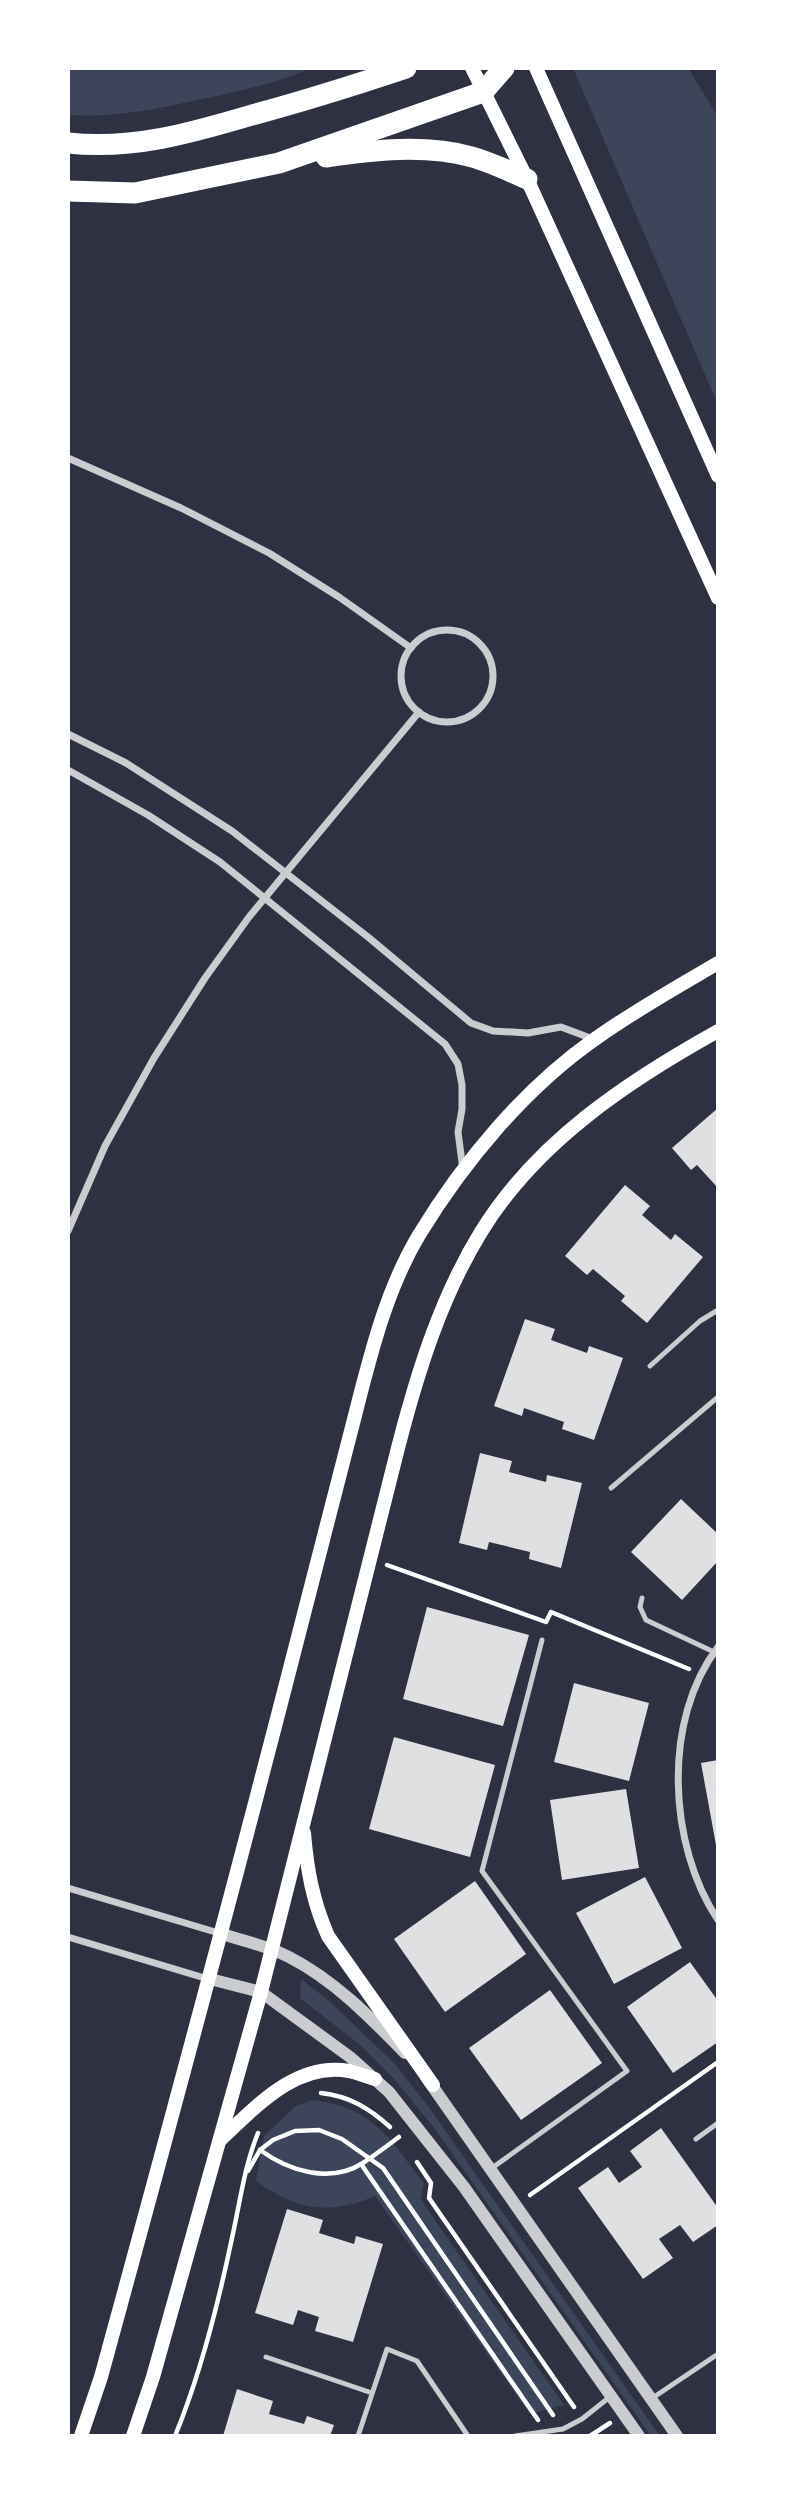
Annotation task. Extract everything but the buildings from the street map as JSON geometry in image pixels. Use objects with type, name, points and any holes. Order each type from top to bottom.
[{"type":"highway","points":[[314,98],[356,68]]},
{"type":"highway","points":[[68,143],[123,143],[176,137],[314,98],[406,68]]},
{"type":"highway","points":[[279,163],[483,92],[505,68]]},
{"type":"highway","points":[[68,191],[135,193],[279,163],[375,150],[441,151],[472,157],[527,179]]},
{"type":"main road","points":[[472,68],[527,179],[718,598]]},
{"type":"main road","points":[[536,68],[718,476]]},
{"type":"main road","points":[[81,2436],[101,2377],[210,1979],[374,1345],[394,1287],[418,1237],[464,1170],[529,1096],[561,1065],[594,1039],[718,962]]},
{"type":"main road","points":[[133,2436],[153,2377],[261,1992],[412,1392],[433,1331],[481,1230],[514,1185],[588,1114],[633,1082],[718,1031]]},
{"type":"main road","points":[[303,1821],[307,1870],[316,1909],[328,1936],[433,2085]]},
{"type":"main road","points":[[219,2141],[259,2104],[281,2087],[303,2076],[326,2071],[348,2071],[375,2079]]},
{"type":"street","points":[[68,458],[181,508],[269,553],[339,597],[411,648]]},
{"type":"street","points":[[452,629],[470,635],[484,646],[492,662],[494,680],[488,698],[477,712],[461,720],[443,722],[425,716],[411,705],[403,689],[401,671],[411,648],[418,639],[435,631],[452,629]]},
{"type":"street","points":[[68,1231],[105,1146],[154,1058],[205,978],[265,898],[419,712]]},
{"type":"street","points":[[68,734],[126,763],[233,831],[471,1023],[493,1031],[528,1033],[561,1027],[594,1039]]},
{"type":"street","points":[[68,770],[148,815],[219,862],[445,1044],[458,1064],[462,1085],[458,1132],[464,1170]]},
{"type":"street","points":[[716,1649],[700,1674],[682,1738],[680,1813],[686,1849],[696,1880],[718,1920]]},
{"type":"street","points":[[68,1888],[270,1949],[302,1964],[349,1999],[412,2060],[433,2085],[677,2436]]},
{"type":"street","points":[[68,1937],[261,1992],[296,2016],[375,2079],[421,2130],[457,2178],[636,2435]]},
{"type":"lane","points":[[650,1366],[700,1321],[718,1310]]},
{"type":"lane","points":[[611,1488],[718,1397]]},
{"type":"lane","points":[[642,1598],[640,1607],[646,1620],[716,1649]]},
{"type":"lane","points":[[492,2168],[627,2071],[482,1871],[542,1640]]},
{"type":"lane","points":[[696,2138],[718,2123]]},
{"type":"lane","points":[[358,2436],[387,2349],[417,2361],[468,2436]]},
{"type":"lane","points":[[651,2399],[718,2354]]},
{"type":"lane","points":[[266,2357],[372,2393]]},
{"type":"lane","points":[[515,2436],[563,2429],[582,2419],[611,2396]]},
{"type":"path","points":[[370,1559],[546,1622],[551,1612],[700,1674]]},
{"type":"path","points":[[516,2204],[718,2062]]},
{"type":"path","points":[[312,2094],[342,2095],[372,2110],[406,2146]]},
{"type":"path","points":[[175,2436],[209,2334],[244,2178],[262,2127]]},
{"type":"path","points":[[244,2178],[260,2150],[273,2140],[295,2131],[319,2130],[342,2139],[383,2168],[563,2429]]},
{"type":"path","points":[[260,2150],[276,2162],[296,2171],[324,2173],[345,2171],[361,2164],[399,2137]]},
{"type":"path","points":[[412,2155],[431,2183],[429,2198],[582,2419]]},
{"type":"path","points":[[361,2164],[546,2431]]},
{"type":"shaded area","points":[[68,68],[310,68],[262,85],[194,101],[140,111],[86,116],[68,115]]},
{"type":"shaded area","points":[[573,68],[688,68],[718,117],[718,405]]},
{"type":"shaded area","points":[[301,1979],[328,2000],[394,2063],[428,2106],[660,2436],[651,2436],[434,2128],[395,2080],[360,2045],[300,1998]]},
{"type":"shaded area","points":[[312,2100],[333,2104],[365,2117],[378,2127],[400,2152],[424,2183],[421,2200],[564,2405],[530,2414],[375,2196],[343,2206],[313,2207],[285,2198],[256,2181],[264,2136],[296,2106]]}]
